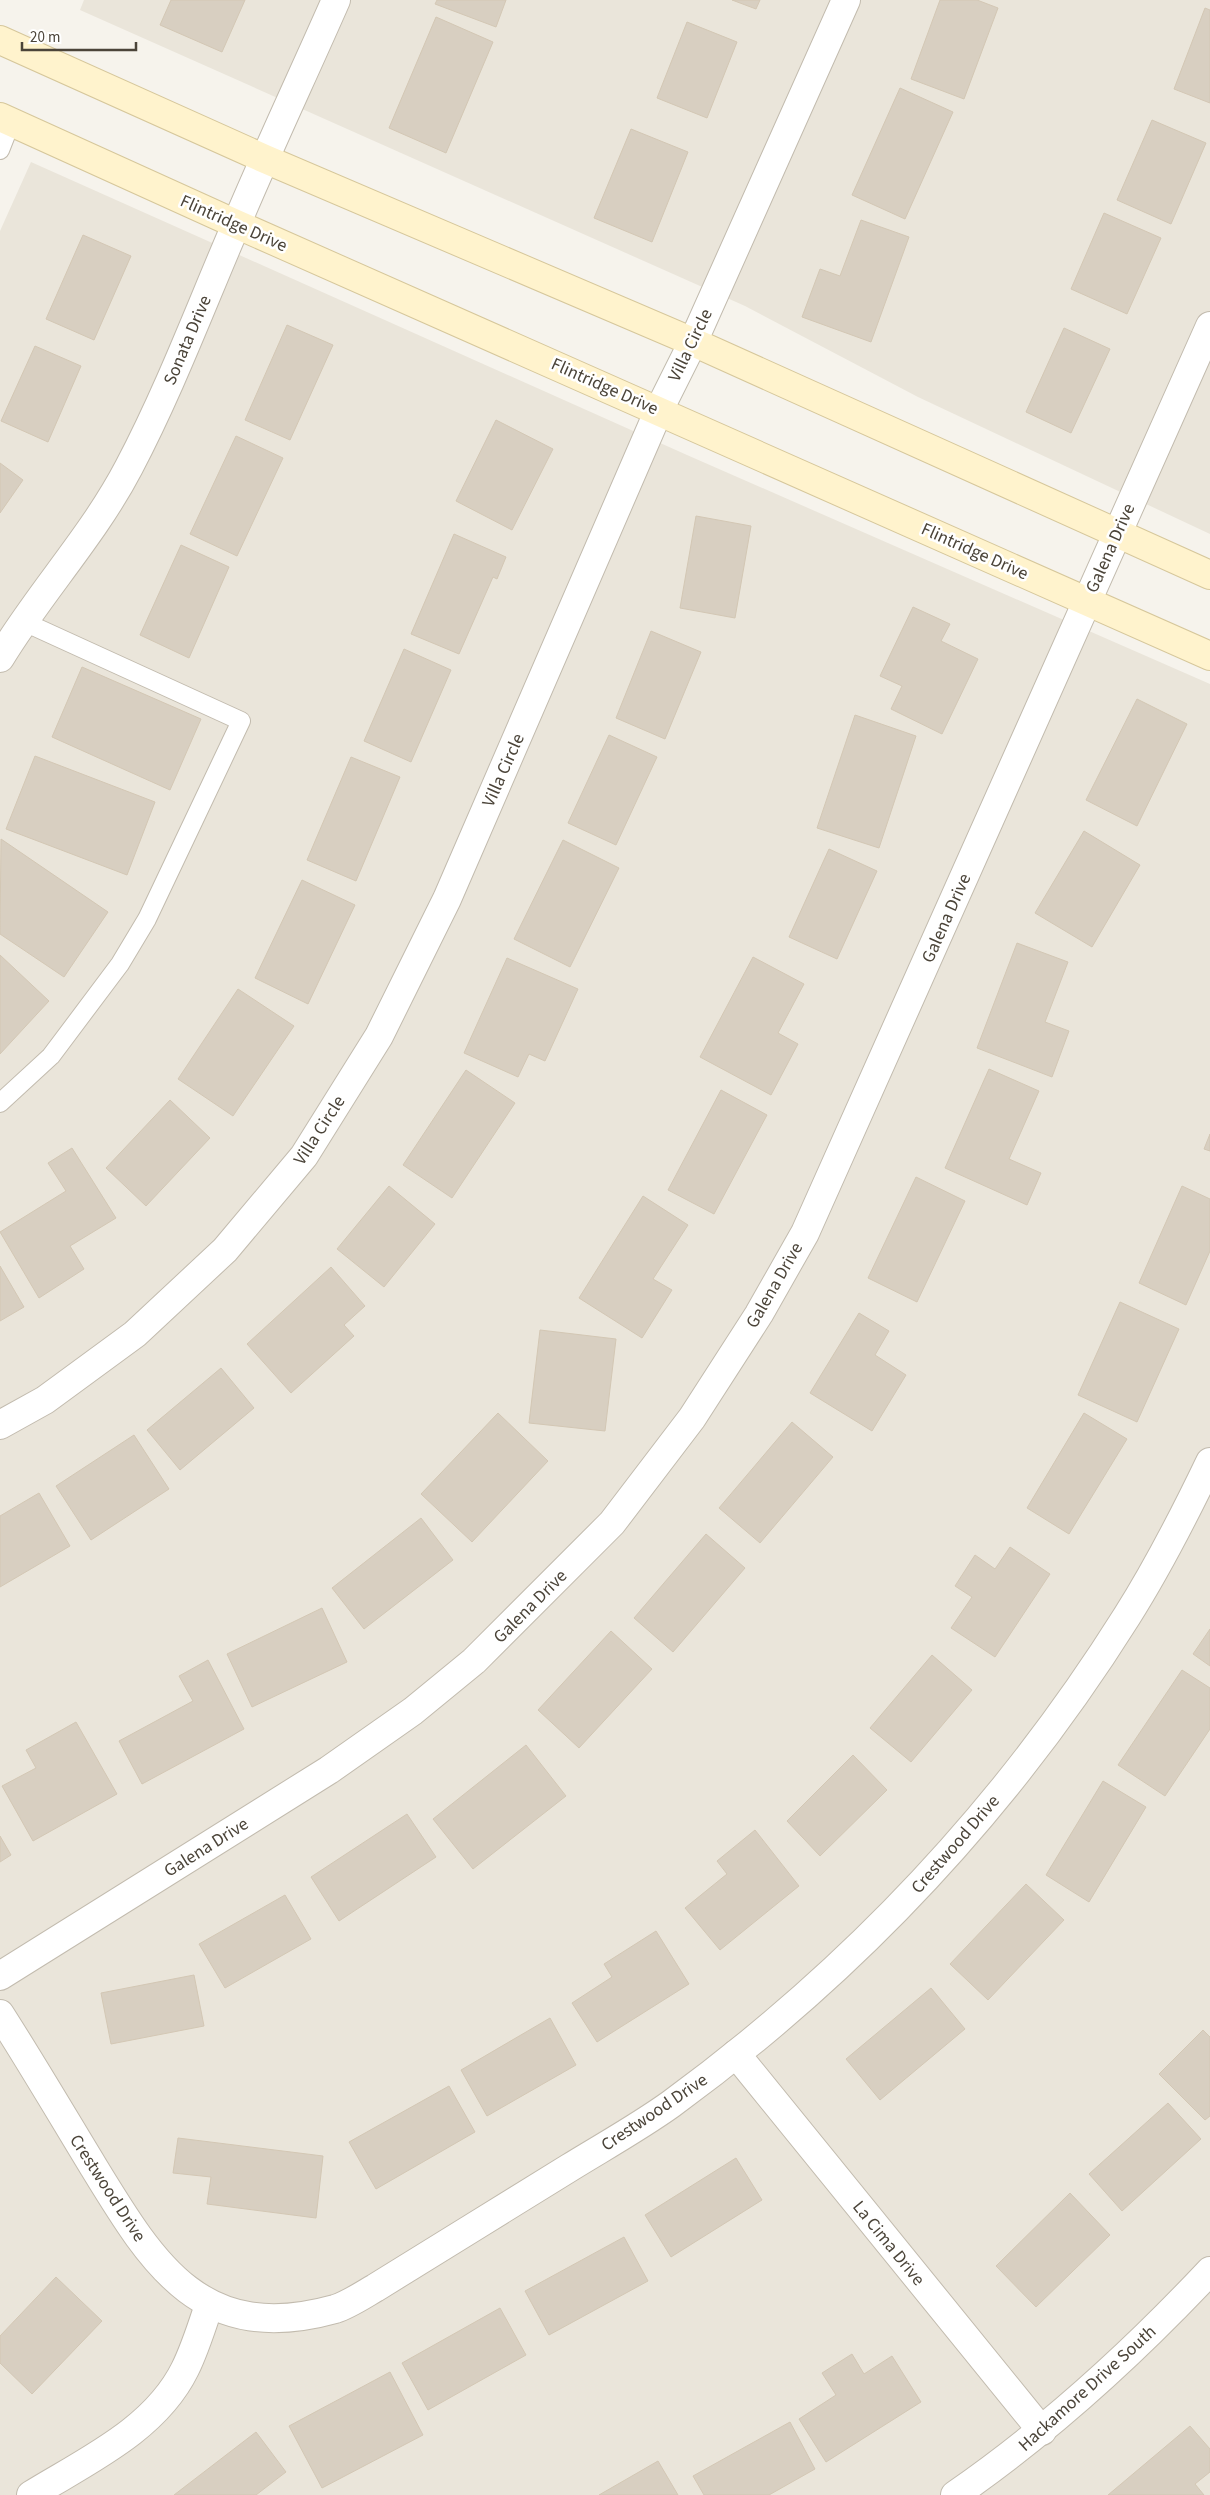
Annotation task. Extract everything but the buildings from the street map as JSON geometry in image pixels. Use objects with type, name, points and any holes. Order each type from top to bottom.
[{"type":"street","name":"Sonata Drive","points":[[0,658],[22,621],[103,511],[128,468],[163,399],[264,158],[336,0]]},
{"type":"street","name":"Villa Circle","points":[[0,1425],[45,1400],[135,1334],[225,1250],[304,1156],[379,1036],[447,899],[659,410],[693,342],[846,0]]},
{"type":"street","points":[[0,40],[264,158],[693,342],[1210,575]]},
{"type":"street","name":"Flintridge Drive","points":[[6,119],[236,224],[1210,656]]},
{"type":"street","name":"Galena Drive","points":[[0,1976],[329,1770],[413,1711],[474,1661],[612,1523],[692,1418],[758,1314],[805,1233],[1210,326]]},
{"type":"street","name":"Crestwood Drive","points":[[0,2014],[133,2233],[175,2281],[210,2305],[251,2318],[288,2318],[336,2309],[375,2288],[668,2106],[736,2054],[830,1973],[914,1892],[985,1812],[1059,1718],[1128,1614],[1210,1462]]},
{"type":"street","name":"La Cima Drive","points":[[736,2054],[1042,2431]]},
{"type":"street","name":"Hackamore Drive South","points":[[955,2495],[1042,2431],[1163,2320],[1210,2271]]},
{"type":"street","points":[[31,2495],[134,2431],[162,2403],[185,2370],[210,2305]]},
{"type":"lane","points":[[0,150],[6,119]]},
{"type":"lane","points":[[0,1103],[51,1056],[120,964],[148,919],[241,721],[22,621]]},
{"type":"shaded area","points":[[84,0],[1210,0],[1210,534],[918,397],[745,306],[80,10]]},
{"type":"shaded area","points":[[31,162],[687,455],[1210,684],[1210,2495],[0,2495],[0,231]]}]
